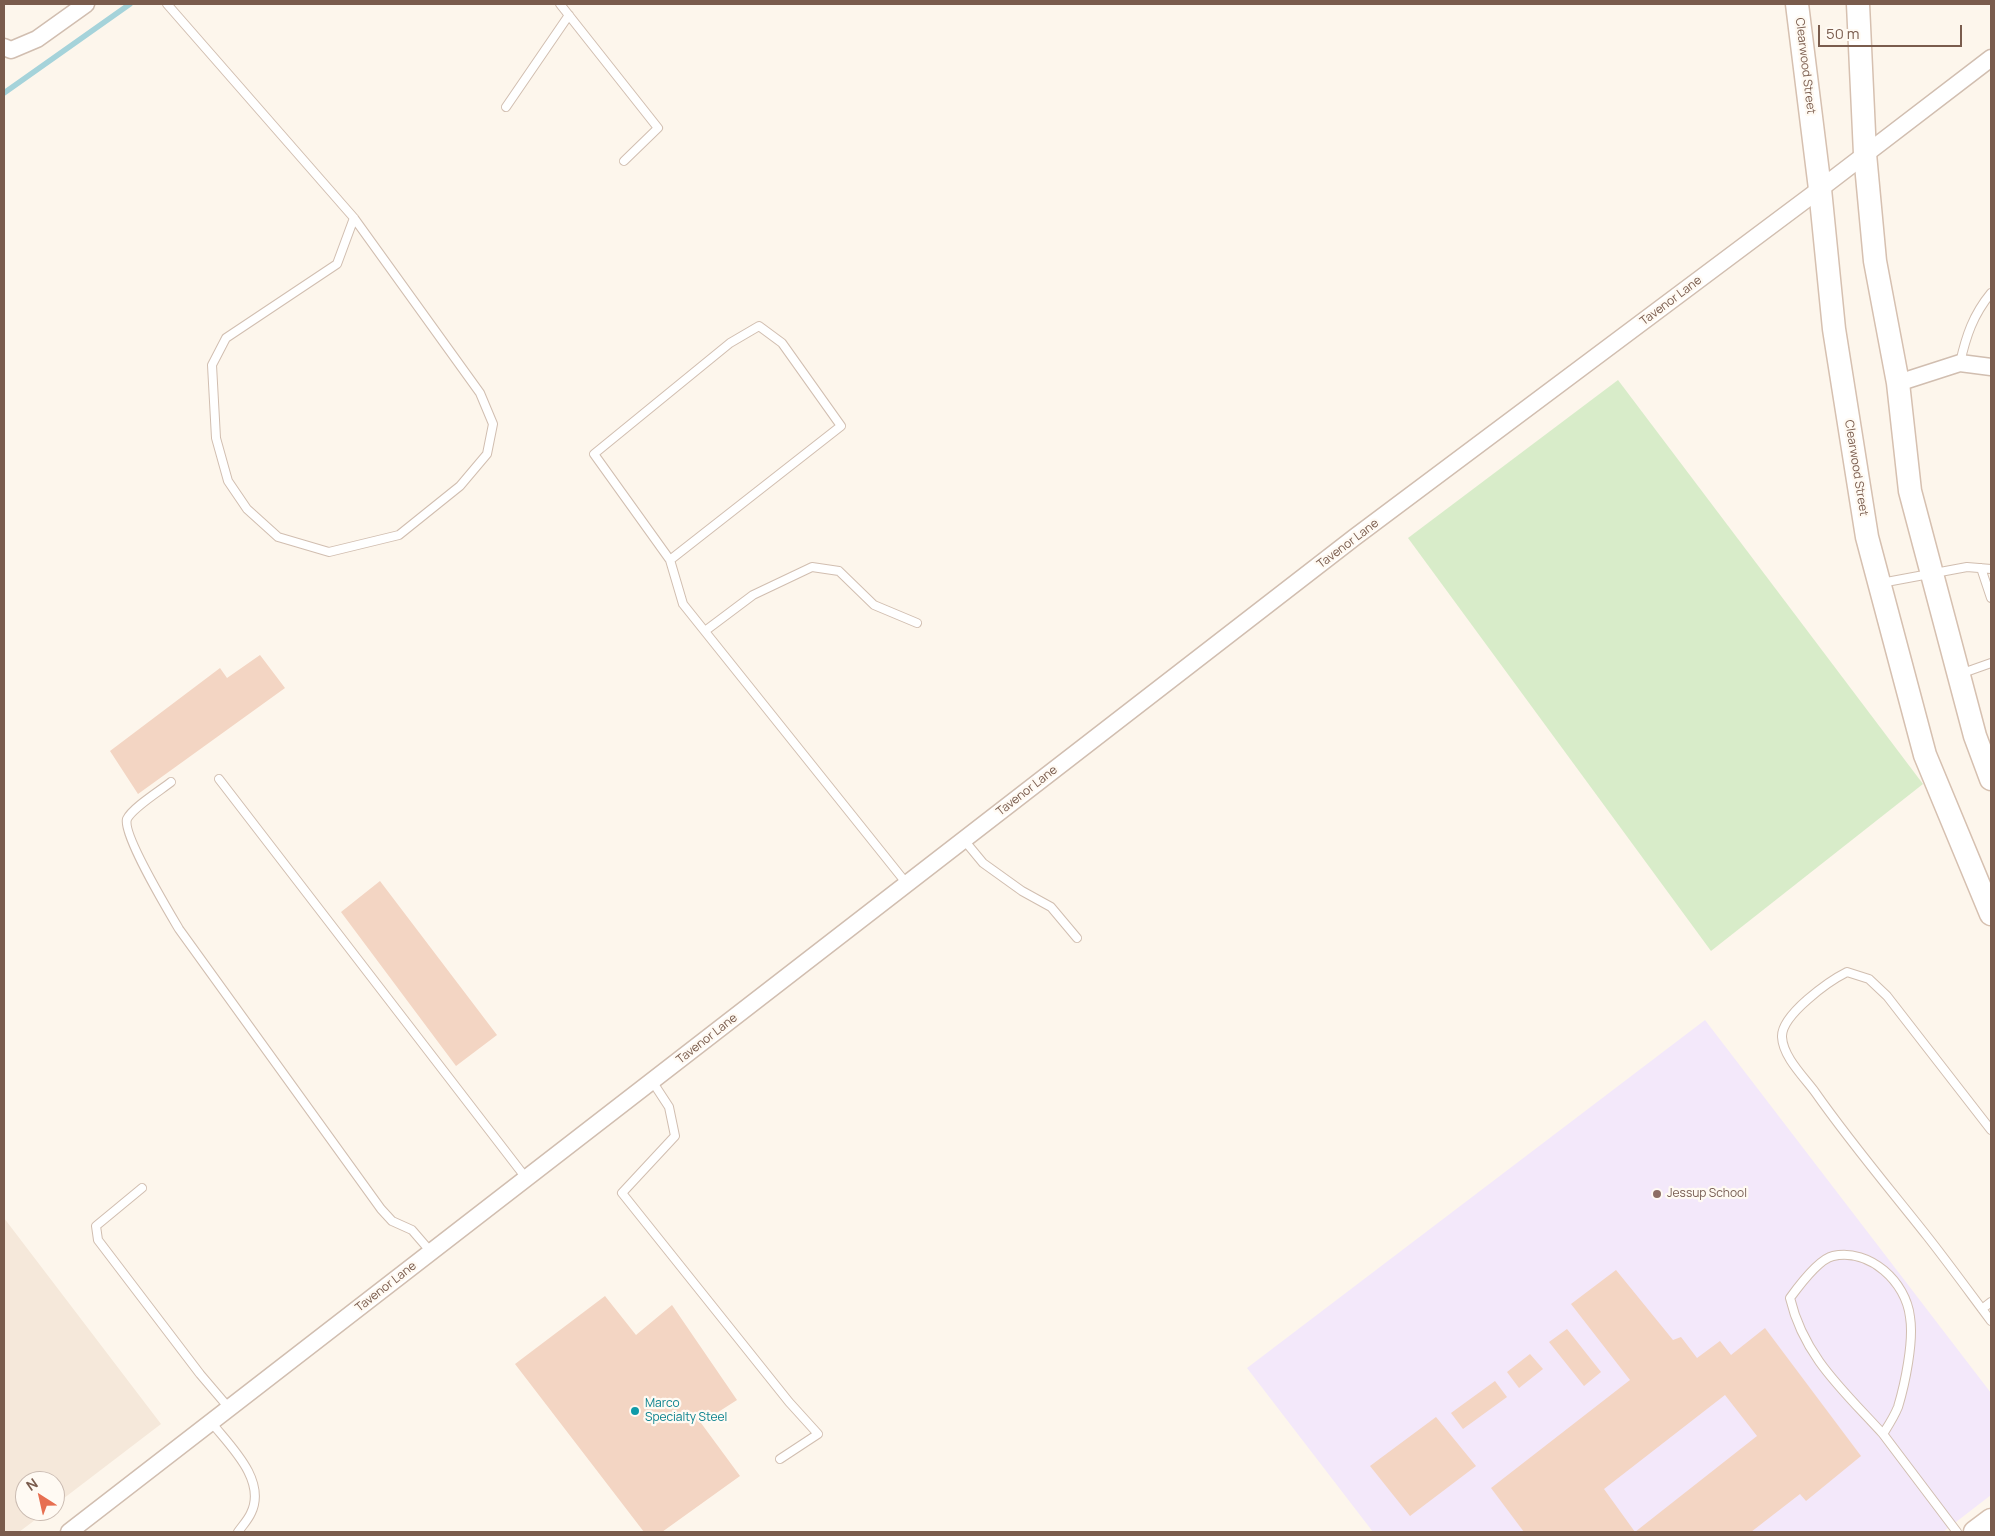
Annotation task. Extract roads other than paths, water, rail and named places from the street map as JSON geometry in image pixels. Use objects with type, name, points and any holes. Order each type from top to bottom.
[{"type":"main road","name":"Clearwood Street","points":[[1797,4],[1820,189],[1834,329],[1867,537],[1925,755],[1991,914]]},
{"type":"main road","points":[[1858,4],[1865,154],[1875,261],[1898,383],[1910,491],[1975,736],[1991,779]]},
{"type":"main road","points":[[1975,1532],[1991,1520]]},
{"type":"street","points":[[7,48],[37,39],[86,4]]},
{"type":"street","name":"Tavenor Lane","points":[[68,1532],[1356,537],[1820,189],[1991,58]]},
{"type":"street","points":[[1898,383],[1960,363],[1991,367]]},
{"type":"lane","points":[[167,4],[354,218],[480,393],[493,424],[487,454],[460,486],[399,535],[329,552],[278,537],[247,509],[228,481],[216,438],[212,365],[226,338],[337,264],[354,218]]},
{"type":"lane","points":[[560,4],[658,128],[624,161]]},
{"type":"lane","points":[[506,107],[569,15]]},
{"type":"lane","points":[[1960,363],[1968,329],[1977,310],[1991,293]]},
{"type":"lane","points":[[670,560],[841,426],[782,343],[759,326],[730,343],[594,454],[670,560],[683,604],[907,884]]},
{"type":"lane","points":[[705,632],[753,595],[812,567],[839,571],[874,606],[917,623]]},
{"type":"lane","points":[[1879,584],[1931,573],[1967,568],[1991,569]]},
{"type":"lane","points":[[1981,568],[1991,598]]},
{"type":"lane","points":[[1958,675],[1991,663]]},
{"type":"lane","points":[[219,779],[526,1178]]},
{"type":"lane","points":[[171,782],[135,810],[128,817],[126,825],[137,853],[158,892],[179,929],[381,1209],[392,1220],[412,1230],[431,1252]]},
{"type":"lane","points":[[964,840],[983,863],[1022,891],[1051,907],[1077,938]]},
{"type":"lane","points":[[1991,1130],[1887,996],[1870,978],[1847,972],[1836,978],[1792,1014],[1786,1023],[1782,1039],[1792,1060],[1856,1149],[1927,1237],[1991,1321]]},
{"type":"lane","points":[[652,1081],[669,1107],[675,1136],[622,1193],[789,1402],[818,1434],[780,1459]]},
{"type":"lane","points":[[142,1188],[96,1226],[98,1240],[200,1374],[229,1408]]},
{"type":"lane","points":[[1883,1434],[1897,1408],[1909,1353],[1911,1318],[1904,1294],[1881,1267],[1859,1256],[1832,1256],[1806,1276],[1790,1298],[1796,1322],[1820,1365],[1883,1434],[1957,1532]]},
{"type":"lane","points":[[1982,1310],[1991,1302]]},
{"type":"lane","points":[[211,1422],[254,1483],[255,1500],[251,1514],[238,1532]]},
{"type":"waterway","points":[[4,93],[130,4]]},
{"type":"place","name":"Jessup School","points":[[1657,1194]]},
{"type":"place","name":"Marco Specialty Steel","points":[[635,1411]]}]
